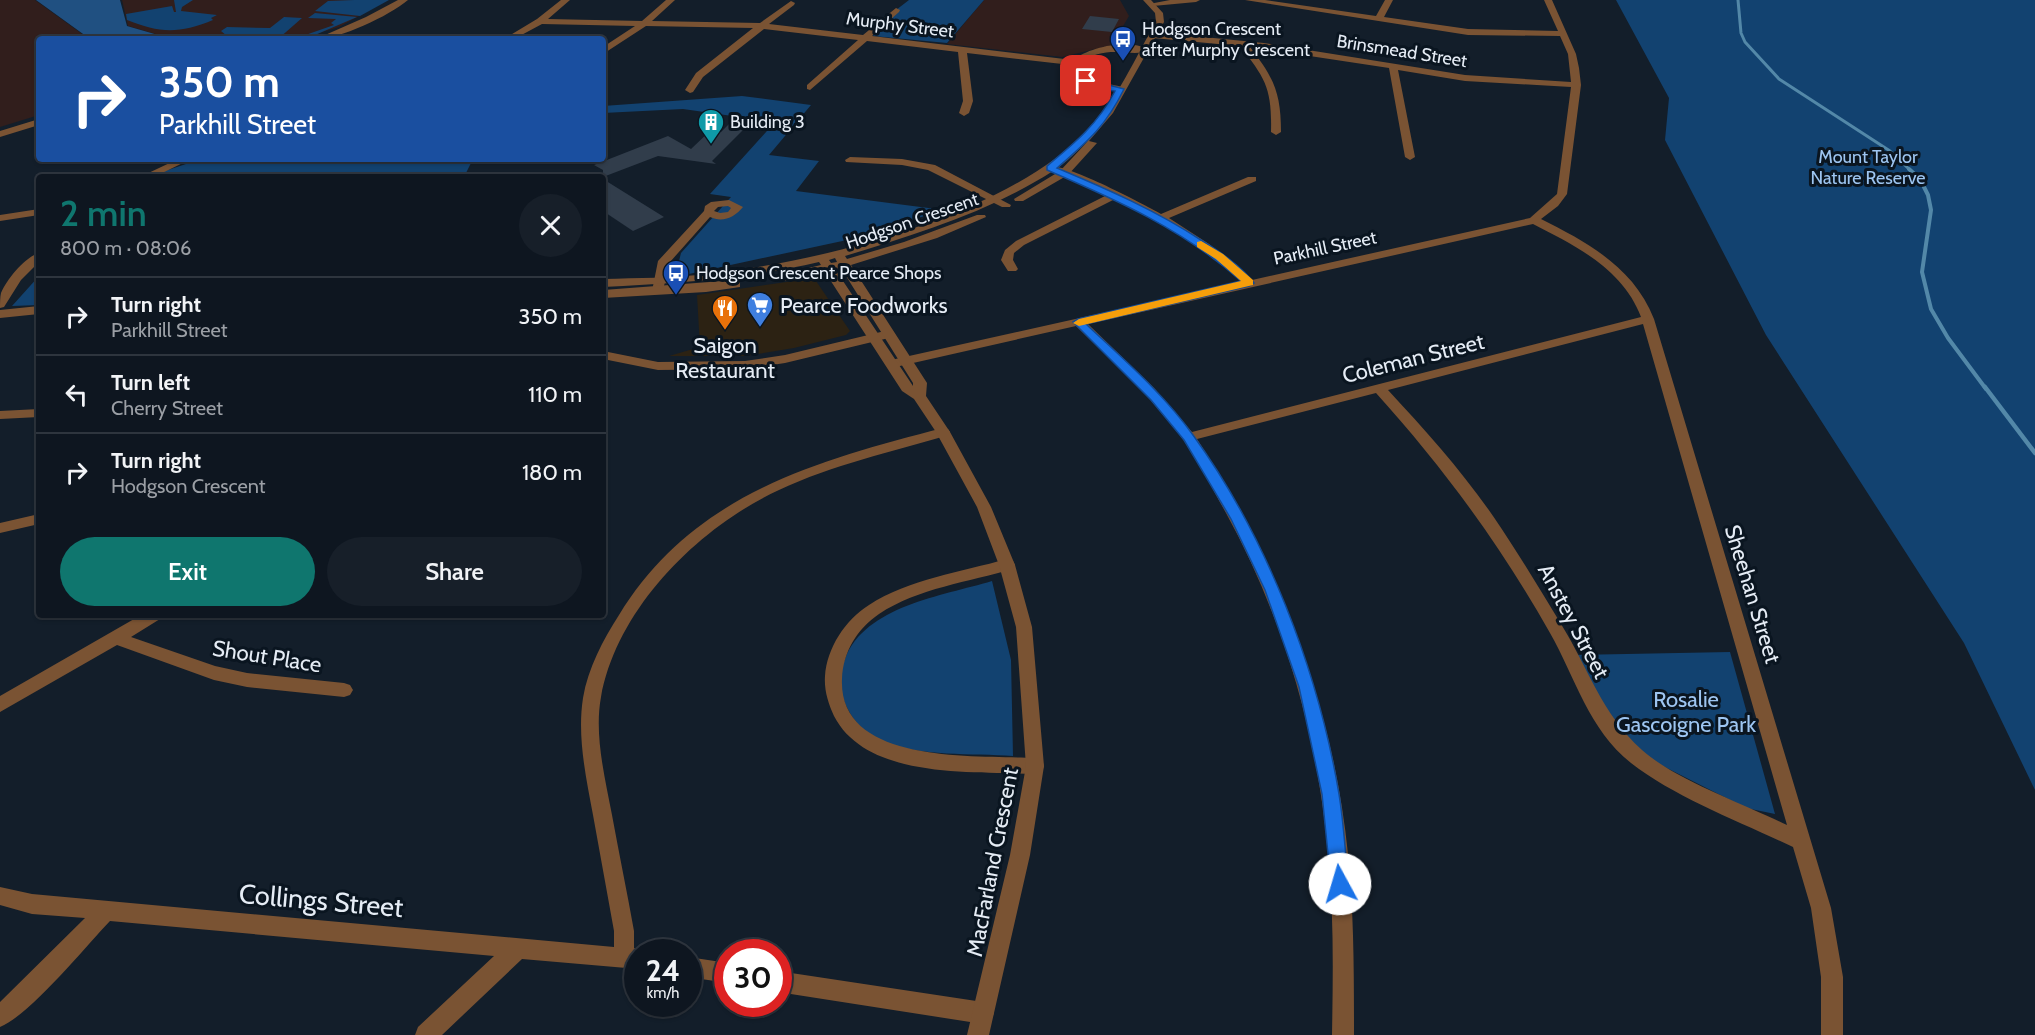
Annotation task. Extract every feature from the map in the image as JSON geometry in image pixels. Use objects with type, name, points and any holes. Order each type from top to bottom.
[{"type":"street","points":[[327,36],[369,19],[404,0]]},
{"type":"street","points":[[512,36],[540,21],[566,0]]},
{"type":"street","points":[[606,49],[646,22],[671,0]]},
{"type":"street","points":[[1150,2],[1196,0]]},
{"type":"street","points":[[1249,0],[1468,32],[1563,34]]},
{"type":"street","points":[[1379,18],[1389,0]]},
{"type":"street","name":"Parkhill Street","points":[[891,364],[1534,220],[1554,204],[1562,194],[1576,85],[1572,54],[1548,0]]},
{"type":"street","name":"Hodgson Crescent","points":[[841,259],[929,227],[994,200],[1051,168],[1093,132],[1108,113],[1160,22],[1159,13],[1150,2]]},
{"type":"street","points":[[690,90],[699,75],[791,3]]},
{"type":"street","points":[[810,87],[896,10]]},
{"type":"street","name":"Murphy Street","points":[[540,21],[763,26],[1075,63]]},
{"type":"street","name":"Brinsmead Street","points":[[1153,35],[1242,43],[1393,68],[1491,81],[1576,85]]},
{"type":"street","points":[[1242,43],[1270,78],[1274,89],[1276,132]]},
{"type":"street","points":[[962,49],[968,101],[964,113]]},
{"type":"street","points":[[1120,89],[1100,87],[1086,81],[1075,73],[1075,63],[1081,57],[1103,49],[1144,50]]},
{"type":"street","points":[[1393,68],[1410,157]]},
{"type":"street","points":[[0,134],[36,123]]},
{"type":"street","name":"Hodgson Crescent","points":[[606,284],[706,288],[825,263],[940,234],[1006,206],[1064,173],[1093,142],[1093,132]]},
{"type":"street","points":[[850,160],[902,162],[931,167],[1006,206]]},
{"type":"street","points":[[153,174],[179,162]]},
{"type":"street","points":[[1051,168],[1115,195],[1161,218],[1220,256],[1249,283]]},
{"type":"street","points":[[1161,218],[1252,179]]},
{"type":"street","points":[[1012,269],[1007,260],[1009,252],[1020,243],[1115,195]]},
{"type":"street","points":[[0,218],[36,212]]},
{"type":"street","points":[[659,286],[663,261],[709,212]]},
{"type":"street","name":"Sheehan Street","points":[[1534,220],[1572,240],[1606,264],[1639,297],[1648,319],[1821,908],[1832,978],[1832,1035]]},
{"type":"street","points":[[0,304],[24,268],[36,258]]},
{"type":"street","name":"MacFarland Crescent","points":[[841,259],[920,383],[920,396]]},
{"type":"street","name":"MacFarland Crescent","points":[[825,263],[907,388],[920,396],[943,432],[984,507],[1007,565],[1024,627],[1035,766],[1020,855],[978,1035]]},
{"type":"street","name":"Hodgson Crescent","points":[[606,294],[659,286]]},
{"type":"street","points":[[0,314],[36,310]]},
{"type":"street","name":"Coleman Street","points":[[1188,437],[1648,319]]},
{"type":"street","points":[[1078,322],[1155,397],[1188,437],[1238,519],[1272,590],[1306,687],[1330,794],[1342,907],[1343,1035]]},
{"type":"street","points":[[606,356],[658,366],[746,365],[785,359],[889,334]]},
{"type":"street","name":"Anstey Street","points":[[1378,388],[1414,426],[1487,519],[1552,622],[1590,698],[1611,731],[1637,757],[1671,778],[1803,842]]},
{"type":"street","points":[[0,415],[36,413]]},
{"type":"street","points":[[626,939],[591,755],[591,710],[592,698],[608,647],[631,608],[666,562],[732,510],[773,487],[803,475],[943,432]]},
{"type":"street","points":[[0,528],[36,520]]},
{"type":"street","points":[[1007,565],[884,603],[863,618],[844,639],[834,664],[833,687],[840,712],[857,734],[882,749],[917,759],[1035,766]]},
{"type":"street","points":[[0,705],[149,618]]},
{"type":"street","name":"Shout Place","points":[[116,638],[214,674],[247,680],[344,690]]},
{"type":"street","name":"Collings Street","points":[[0,896],[32,904],[624,957]]},
{"type":"street","points":[[0,1016],[21,999],[106,911]]},
{"type":"street","points":[[426,1035],[519,947]]},
{"type":"street","points":[[792,983],[983,1013]]},
{"type":"shaded area","points":[[0,0],[35,0],[85,36],[36,36],[36,116],[0,127]]},
{"type":"shaded area","points":[[36,0],[120,0],[127,26],[162,36],[86,36]]},
{"type":"shaded area","points":[[122,0],[388,0],[339,27],[309,36],[163,36],[128,26]]},
{"type":"shaded area","points":[[984,0],[1120,0],[1129,16],[1112,45],[1062,57],[947,44]]},
{"type":"shaded area","points":[[814,278],[850,331],[846,335],[794,348],[746,356],[669,356],[700,347],[697,295]]},
{"type":"green space","points":[[174,0],[193,0],[182,7],[181,11],[217,15],[211,18],[213,20],[201,25],[179,30],[159,29],[127,20],[126,14],[172,6],[176,12]]},
{"type":"green space","points":[[389,0],[360,16],[315,11],[328,1]]},
{"type":"green space","points":[[909,0],[984,0],[947,43],[873,36],[896,10]]},
{"type":"green space","name":"Mount Taylor Nature Reserve","points":[[1616,0],[2035,0],[2035,790],[1964,643],[1766,335],[1665,140],[1669,98]]},
{"type":"green space","points":[[315,13],[357,17],[313,36],[303,36],[334,25],[331,23],[336,19],[308,18]]},
{"type":"green space","points":[[284,17],[302,18],[281,36],[227,36],[221,31],[227,27],[270,28]]},
{"type":"green space","points":[[742,96],[811,105],[769,155],[819,161],[796,191],[944,210],[847,240],[675,277],[681,253],[731,197],[710,194],[775,122],[683,109],[606,113],[606,106]]},
{"type":"green space","points":[[192,162],[472,162],[466,174],[160,174]]},
{"type":"green space","points":[[36,279],[36,305],[12,306]]},
{"type":"green space","points":[[992,581],[1011,660],[1013,756],[912,750],[882,741],[862,728],[848,710],[840,686],[843,663],[855,641],[869,627],[907,606]]},
{"type":"green space","name":"Rosalie Gascoigne Park","points":[[1730,652],[1775,814],[1746,808],[1643,756],[1614,730],[1574,655]]},
{"type":"building","points":[[1090,16],[1119,19],[1112,32],[1082,29]]},
{"type":"building","points":[[731,122],[748,125],[712,161],[716,164],[658,156],[606,176],[603,174],[603,170],[594,165],[668,136],[691,149],[711,130],[721,132]]},
{"type":"building","points":[[606,181],[664,217],[633,231],[606,213]]},
{"type":"waterway","points":[[1738,0],[1741,33],[1745,42],[1779,79],[1890,151],[1910,170]]},
{"type":"waterway","points":[[1909,169],[1920,179],[1928,195],[1931,210],[1922,272],[1931,309],[1948,338],[1986,389]]},
{"type":"waterway","points":[[1985,387],[2035,453]]},
{"type":"slow traffic","points":[[1079,323],[1249,283],[1220,256],[1201,244]]},
{"type":"place","name":"Hodgson Crescent after Murphy Crescent","points":[[1123,62]]},
{"type":"place","name":"Building 3","points":[[711,145]]},
{"type":"place","name":"Hodgson Crescent Pearce Shops","points":[[676,296]]},
{"type":"place","name":"Pearce Foodworks","points":[[760,328]]},
{"type":"place","name":"Saigon Restaurant","points":[[725,331]]},
{"type":"route","points":[[1086,81],[1100,87],[1120,89],[1108,113],[1093,132],[1051,168],[1115,195],[1161,218],[1220,256],[1249,283],[1078,322],[1155,397],[1188,437],[1238,519],[1272,590],[1306,687],[1330,794],[1340,884]]}]
